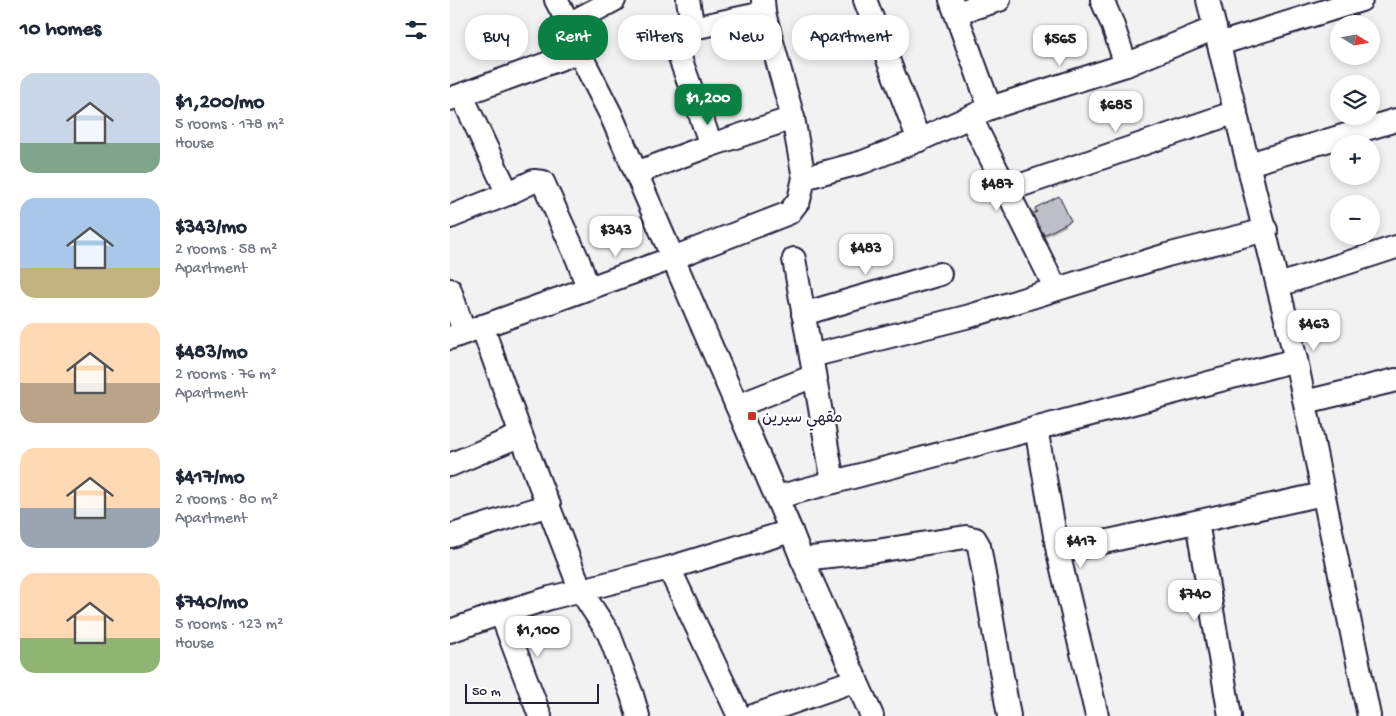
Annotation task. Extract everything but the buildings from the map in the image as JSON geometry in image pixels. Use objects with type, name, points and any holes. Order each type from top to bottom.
[{"type":"street","points":[[556,0],[564,15]]},
{"type":"street","points":[[586,15],[614,0]]},
{"type":"street","points":[[688,0],[691,15]]},
{"type":"street","points":[[865,0],[920,140]]},
{"type":"street","points":[[999,0],[953,7],[980,113],[1007,190],[1056,289]]},
{"type":"street","points":[[1102,0],[1126,65]]},
{"type":"street","points":[[1208,0],[1266,230],[1296,360],[1369,716]]},
{"type":"street","points":[[804,178],[863,162],[920,140],[980,113],[1126,65],[1217,36],[1361,0]]},
{"type":"street","points":[[465,332],[673,258],[789,213],[799,200],[804,178],[793,118],[764,6],[701,26]]},
{"type":"street","points":[[508,194],[456,97],[557,60]]},
{"type":"street","points":[[583,60],[611,115],[738,406],[802,559],[872,716]]},
{"type":"street","points":[[681,60],[711,145]]},
{"type":"street","points":[[1007,190],[1236,112]]},
{"type":"street","points":[[636,173],[711,145],[793,118]]},
{"type":"street","points":[[1249,164],[1396,120]]},
{"type":"street","points":[[450,217],[508,194],[534,181],[543,182],[578,260],[588,288]]},
{"type":"street","points":[[738,406],[812,366],[1167,255],[1266,230]]},
{"type":"street","points":[[1279,285],[1396,247]]},
{"type":"street","points":[[794,259],[833,482]]},
{"type":"street","points":[[803,314],[940,274]]},
{"type":"street","points":[[450,290],[465,332],[521,435],[581,590],[609,634],[638,716]]},
{"type":"street","points":[[777,497],[1296,360]]},
{"type":"street","points":[[1305,402],[1396,380]]},
{"type":"street","points":[[1036,428],[1058,552],[1097,716]]},
{"type":"street","points":[[450,465],[521,435]]},
{"type":"street","points":[[1058,552],[1323,494]]},
{"type":"street","points":[[450,536],[549,505]]},
{"type":"street","points":[[1197,522],[1230,716]]},
{"type":"street","points":[[450,631],[501,613],[581,590],[669,568],[791,531]]},
{"type":"street","points":[[802,559],[876,551],[966,537],[975,539],[978,546],[1008,716]]},
{"type":"street","points":[[669,568],[739,716]]},
{"type":"street","points":[[501,613],[540,716]]},
{"type":"street","points":[[753,716],[856,680]]},
{"type":"place","name":"مقهي سيرين","points":[[752,416]]}]
